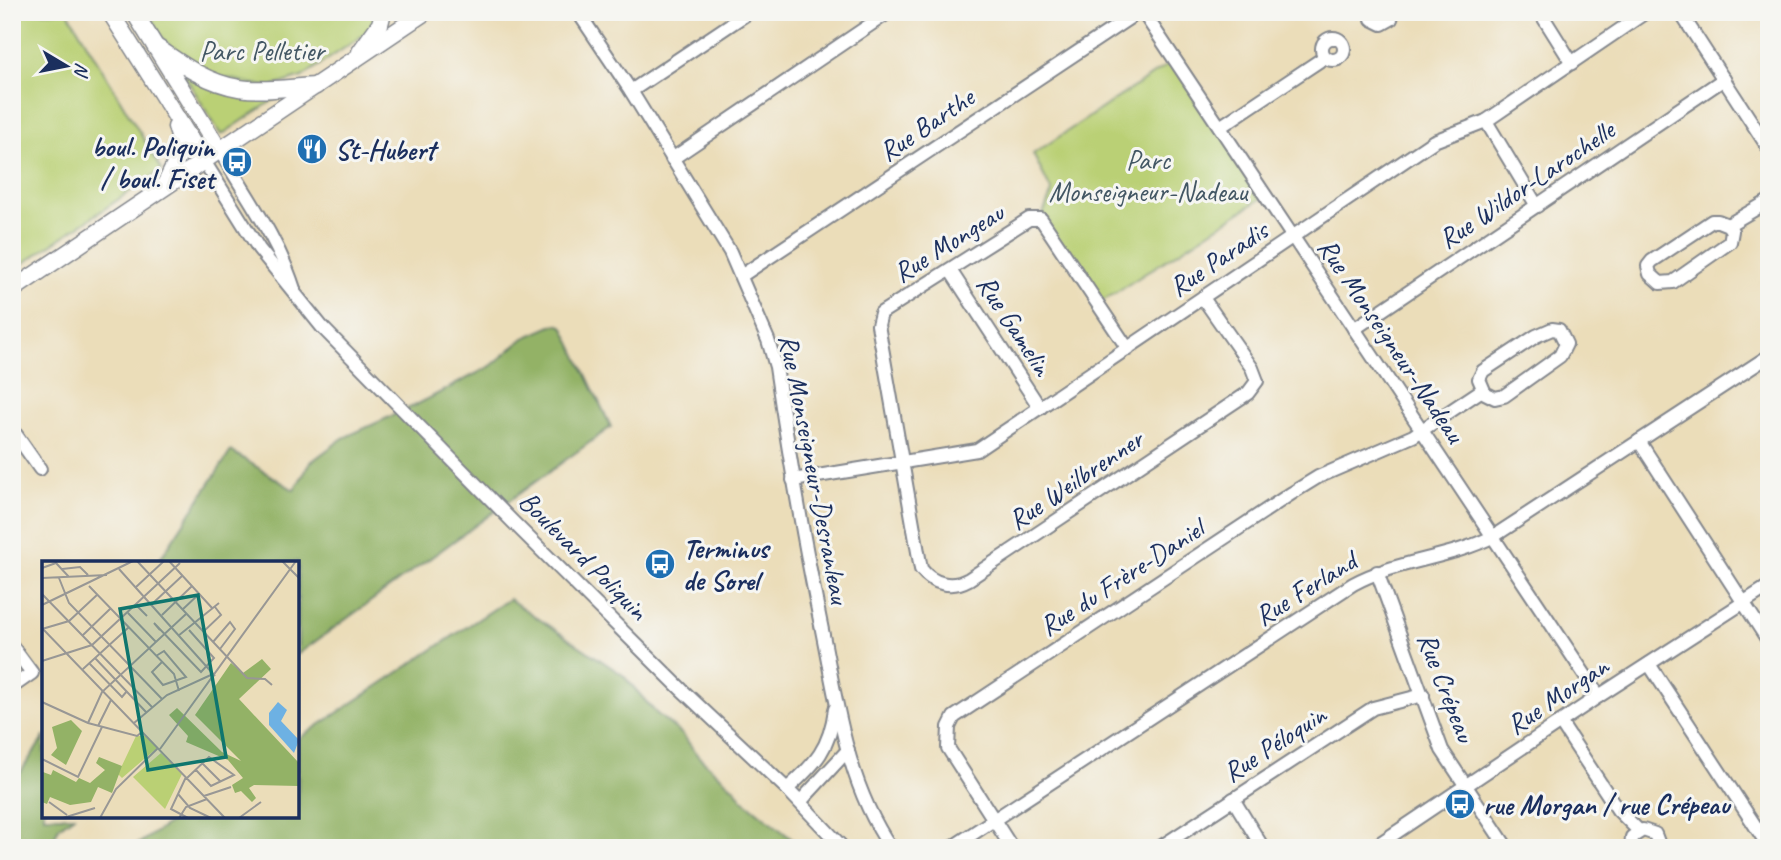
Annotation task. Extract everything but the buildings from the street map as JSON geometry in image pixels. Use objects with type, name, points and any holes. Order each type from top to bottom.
[{"type":"main road","name":"Boulevard Poliquin","points":[[110,12],[205,161]]},
{"type":"main road","name":"Boulevard Poliquin","points":[[134,12],[220,151]]},
{"type":"main road","points":[[354,61],[380,23],[383,12]]},
{"type":"main road","points":[[12,290],[422,13]]},
{"type":"main road","points":[[155,46],[189,69],[238,88],[261,90],[318,85]]},
{"type":"main road","points":[[164,187],[179,158],[182,140],[165,99]]},
{"type":"street","name":"Rue Monseigneur-Desranleau","points":[[578,12],[631,91],[730,252],[768,340],[776,366],[793,480],[836,701],[848,750],[866,802],[891,848]]},
{"type":"street","points":[[631,91],[749,12]]},
{"type":"street","points":[[672,159],[889,12]]},
{"type":"street","name":"Rue Monseigneur-Nadeau","points":[[1141,12],[1599,696]]},
{"type":"street","name":"Rue Barthe","points":[[741,276],[1141,12]]},
{"type":"street","points":[[1371,12],[1372,19],[1382,24],[1391,19],[1393,12]]},
{"type":"street","points":[[1540,12],[1572,62]]},
{"type":"street","name":"Rue Paradis","points":[[793,480],[977,450],[1434,141],[1486,121],[1646,12]]},
{"type":"street","points":[[1680,12],[1769,149]]},
{"type":"street","points":[[1220,127],[1325,57]]},
{"type":"street","name":"Rue Wildor-Larochelle","points":[[1354,329],[1724,79]]},
{"type":"street","points":[[1486,121],[1537,206]]},
{"type":"street","name":"Boulevard Poliquin","points":[[220,151],[275,241],[295,293]]},
{"type":"street","name":"Boulevard Poliquin","points":[[205,161],[259,249],[322,327],[512,521],[844,848]]},
{"type":"street","points":[[1728,225],[1769,201]]},
{"type":"street","name":"Rue Mongeau","points":[[902,464],[878,324],[881,313],[1029,219],[1041,219],[1128,349]]},
{"type":"street","points":[[1718,221],[1728,225],[1732,231],[1730,242],[1673,282],[1660,283],[1650,274],[1648,266],[1652,261],[1703,226],[1718,221]]},
{"type":"street","name":"Rue Gamelin","points":[[950,270],[1040,408]]},
{"type":"street","name":"Rue Weilbrenner","points":[[902,464],[921,569],[928,578],[943,584],[959,585],[1248,393],[1256,381],[1252,368],[1203,298]]},
{"type":"street","points":[[1559,330],[1566,344],[1560,356],[1504,396],[1491,397],[1482,390],[1479,379],[1483,371],[1542,332],[1559,330]]},
{"type":"street","name":"Rue Ferland","points":[[951,848],[1353,584],[1377,572],[1474,547],[1769,356]]},
{"type":"street","name":"Rue du Frère-Daniel","points":[[993,820],[948,748],[949,727],[954,717],[1318,477],[1366,458],[1422,430],[1482,390]]},
{"type":"street","points":[[12,429],[40,469]]},
{"type":"street","points":[[1639,441],[1769,642]]},
{"type":"street","name":"Rue Crépeau","points":[[1377,572],[1442,750],[1507,848]]},
{"type":"street","name":"Rue Morgan","points":[[1374,848],[1599,696],[1769,586]]},
{"type":"street","points":[[12,646],[32,673],[12,687]]},
{"type":"street","points":[[1648,664],[1769,847]]},
{"type":"street","name":"Rue Péloquin","points":[[1159,848],[1373,708],[1423,695]]},
{"type":"street","points":[[787,789],[818,760],[831,734],[836,701]]},
{"type":"street","points":[[1560,722],[1618,810],[1639,831]]},
{"type":"street","points":[[818,760],[848,750]]},
{"type":"street","points":[[800,802],[848,750]]},
{"type":"street","points":[[1233,799],[1263,848]]},
{"type":"street","points":[[993,820],[1012,848]]},
{"type":"street","points":[[1631,848],[1632,837],[1639,831],[1647,830],[1655,834],[1657,848]]},
{"type":"green space","points":[[12,12],[68,12],[162,170],[12,271]]},
{"type":"green space","name":"Parc Pelletier","points":[[148,12],[377,12],[375,27],[302,77],[271,87],[238,86],[184,61],[163,39]]},
{"type":"green space","name":"Parc Monseigneur-Nadeau","points":[[1175,60],[1265,196],[1098,304],[1041,219],[1052,192],[1033,154]]},
{"type":"green space","points":[[180,68],[287,91],[221,135]]},
{"type":"green space","points":[[556,324],[563,326],[611,427],[299,653],[299,561],[159,561],[231,451],[294,490],[311,462],[343,438],[418,404],[491,366],[524,338]]},
{"type":"green space","points":[[509,599],[623,675],[656,713],[683,735],[698,756],[735,789],[742,799],[803,848],[132,848],[177,818],[299,818],[299,738]]},
{"type":"green space","points":[[42,740],[42,818],[71,818],[59,827],[50,848],[12,848],[12,785]]},
{"type":"place","name":"St-Hubert","points":[[312,149]]},
{"type":"place","name":"boul. Poliquin / boul. Fiset","points":[[237,162]]},
{"type":"place","name":"Terminus de Sorel","points":[[660,564]]},
{"type":"place","name":"rue Morgan / rue Crépeau","points":[[1460,804]]}]
